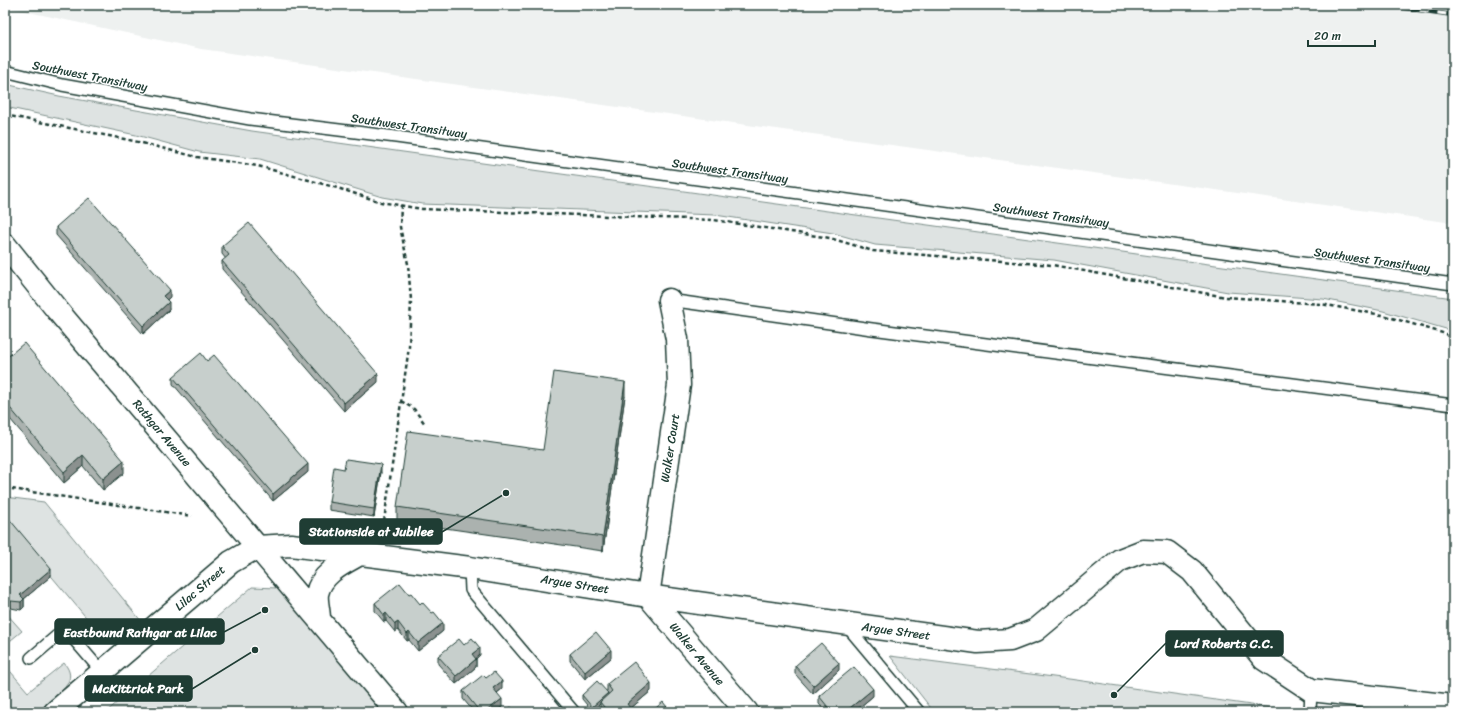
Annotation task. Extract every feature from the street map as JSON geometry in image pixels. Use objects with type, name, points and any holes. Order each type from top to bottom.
[{"type":"street","name":"Rathgar Avenue","points":[[5,246],[58,311],[397,712]]},
{"type":"street","name":"Walker Court","points":[[648,596],[679,385],[678,339],[669,300]]},
{"type":"street","name":"Argue Street","points":[[257,547],[291,545],[470,568],[648,596],[978,642],[1010,640],[1036,630],[1120,560],[1143,550],[1167,552],[1192,571],[1264,659],[1311,690],[1453,706]]},
{"type":"street","name":"Lilac Street","points":[[55,712],[231,562],[257,547]]},
{"type":"street","points":[[319,619],[318,593],[324,578],[338,567],[360,554]]},
{"type":"street","name":"Walker Avenue","points":[[648,596],[747,712]]},
{"type":"lane","name":"Southwest Transitway","points":[[5,72],[62,85],[250,119],[396,137],[1453,284]]},
{"type":"lane","points":[[669,300],[880,330],[1453,405]]},
{"type":"lane","points":[[470,568],[471,590],[574,712]]},
{"type":"lane","points":[[844,623],[919,712]]},
{"type":"lane","points":[[31,658],[65,629],[102,672]]},
{"type":"lane","points":[[1310,712],[1311,690]]},
{"type":"path","points":[[5,115],[197,157],[258,166],[381,202],[422,209],[714,220],[830,238],[873,250],[1052,265],[1226,298],[1321,304],[1382,315],[1453,336]]},
{"type":"path","points":[[383,528],[409,347],[411,300],[408,264],[400,227],[401,205]]},
{"type":"path","points":[[401,401],[414,409],[425,424]]},
{"type":"path","points":[[5,488],[192,516]]},
{"type":"shaded area","points":[[5,5],[1453,5],[1453,223],[201,49],[5,7]]},
{"type":"shaded area","points":[[5,84],[59,96],[252,131],[1453,298],[1453,331],[1383,311],[1323,299],[1228,292],[1054,260],[875,245],[833,233],[715,215],[422,204],[382,197],[260,159],[199,152],[136,135],[5,107]]},
{"type":"shaded area","points":[[5,497],[44,502],[142,622],[118,639],[106,638],[100,634],[5,521]]},
{"type":"shaded area","points":[[252,587],[278,588],[383,712],[106,712]]},
{"type":"shaded area","points":[[6,613],[22,631],[5,645],[5,614]]},
{"type":"shaded area","points":[[890,656],[1069,679],[1286,710],[1288,712],[934,712]]},
{"type":"shaded area","points":[[64,663],[70,675],[69,680],[63,690],[41,709],[33,713],[5,712],[5,665],[28,692]]},
{"type":"building","points":[[89,198],[170,290],[163,296],[169,302],[143,326],[56,227]]},
{"type":"building","points":[[249,223],[378,374],[344,403],[222,261],[229,255],[222,246]]},
{"type":"building","points":[[24,343],[124,461],[103,479],[83,455],[64,472],[5,402],[5,359]]},
{"type":"building","points":[[201,353],[207,361],[214,355],[308,464],[273,494],[173,377]]},
{"type":"building","points":[[554,372],[625,382],[603,537],[397,507],[408,431],[543,450]]},
{"type":"building","points":[[346,459],[381,464],[374,509],[329,502],[334,467],[344,469]]},
{"type":"building","points":[[5,514],[51,569],[20,595],[24,599],[21,602],[11,601],[5,606]]},
{"type":"building","points":[[400,583],[420,604],[422,602],[432,613],[434,612],[443,623],[418,643],[409,632],[407,634],[398,622],[395,624],[386,613],[384,615],[375,603]]},
{"type":"building","points":[[596,632],[611,650],[585,672],[570,654]]},
{"type":"building","points":[[472,638],[480,648],[472,654],[476,659],[456,676],[438,656],[459,639],[464,645]]},
{"type":"building","points":[[821,643],[839,663],[813,686],[795,666]]},
{"type":"building","points":[[634,662],[651,683],[627,704],[630,708],[625,712],[608,712],[600,702],[612,691],[607,684]]},
{"type":"building","points":[[854,667],[873,689],[845,712],[832,712],[819,696]]},
{"type":"building","points":[[494,672],[502,681],[493,688],[502,699],[485,712],[480,712],[463,691],[483,675],[486,678]]},
{"type":"building","points":[[597,681],[608,693],[592,707],[582,695]]},
{"type":"building","points":[[663,702],[671,712],[651,712]]},
{"type":"building","points":[[511,707],[516,712],[505,712]]},
{"type":"railway","points":[[1384,5],[1453,15]]},
{"type":"place","name":"Stationside at Jubilee","points":[[506,493]]},
{"type":"place","name":"Eastbound Rathgar at Lilac","points":[[265,610]]},
{"type":"place","name":"McKittrick Park","points":[[255,650]]},
{"type":"place","name":"Lord Roberts C.C.","points":[[1114,695]]}]
